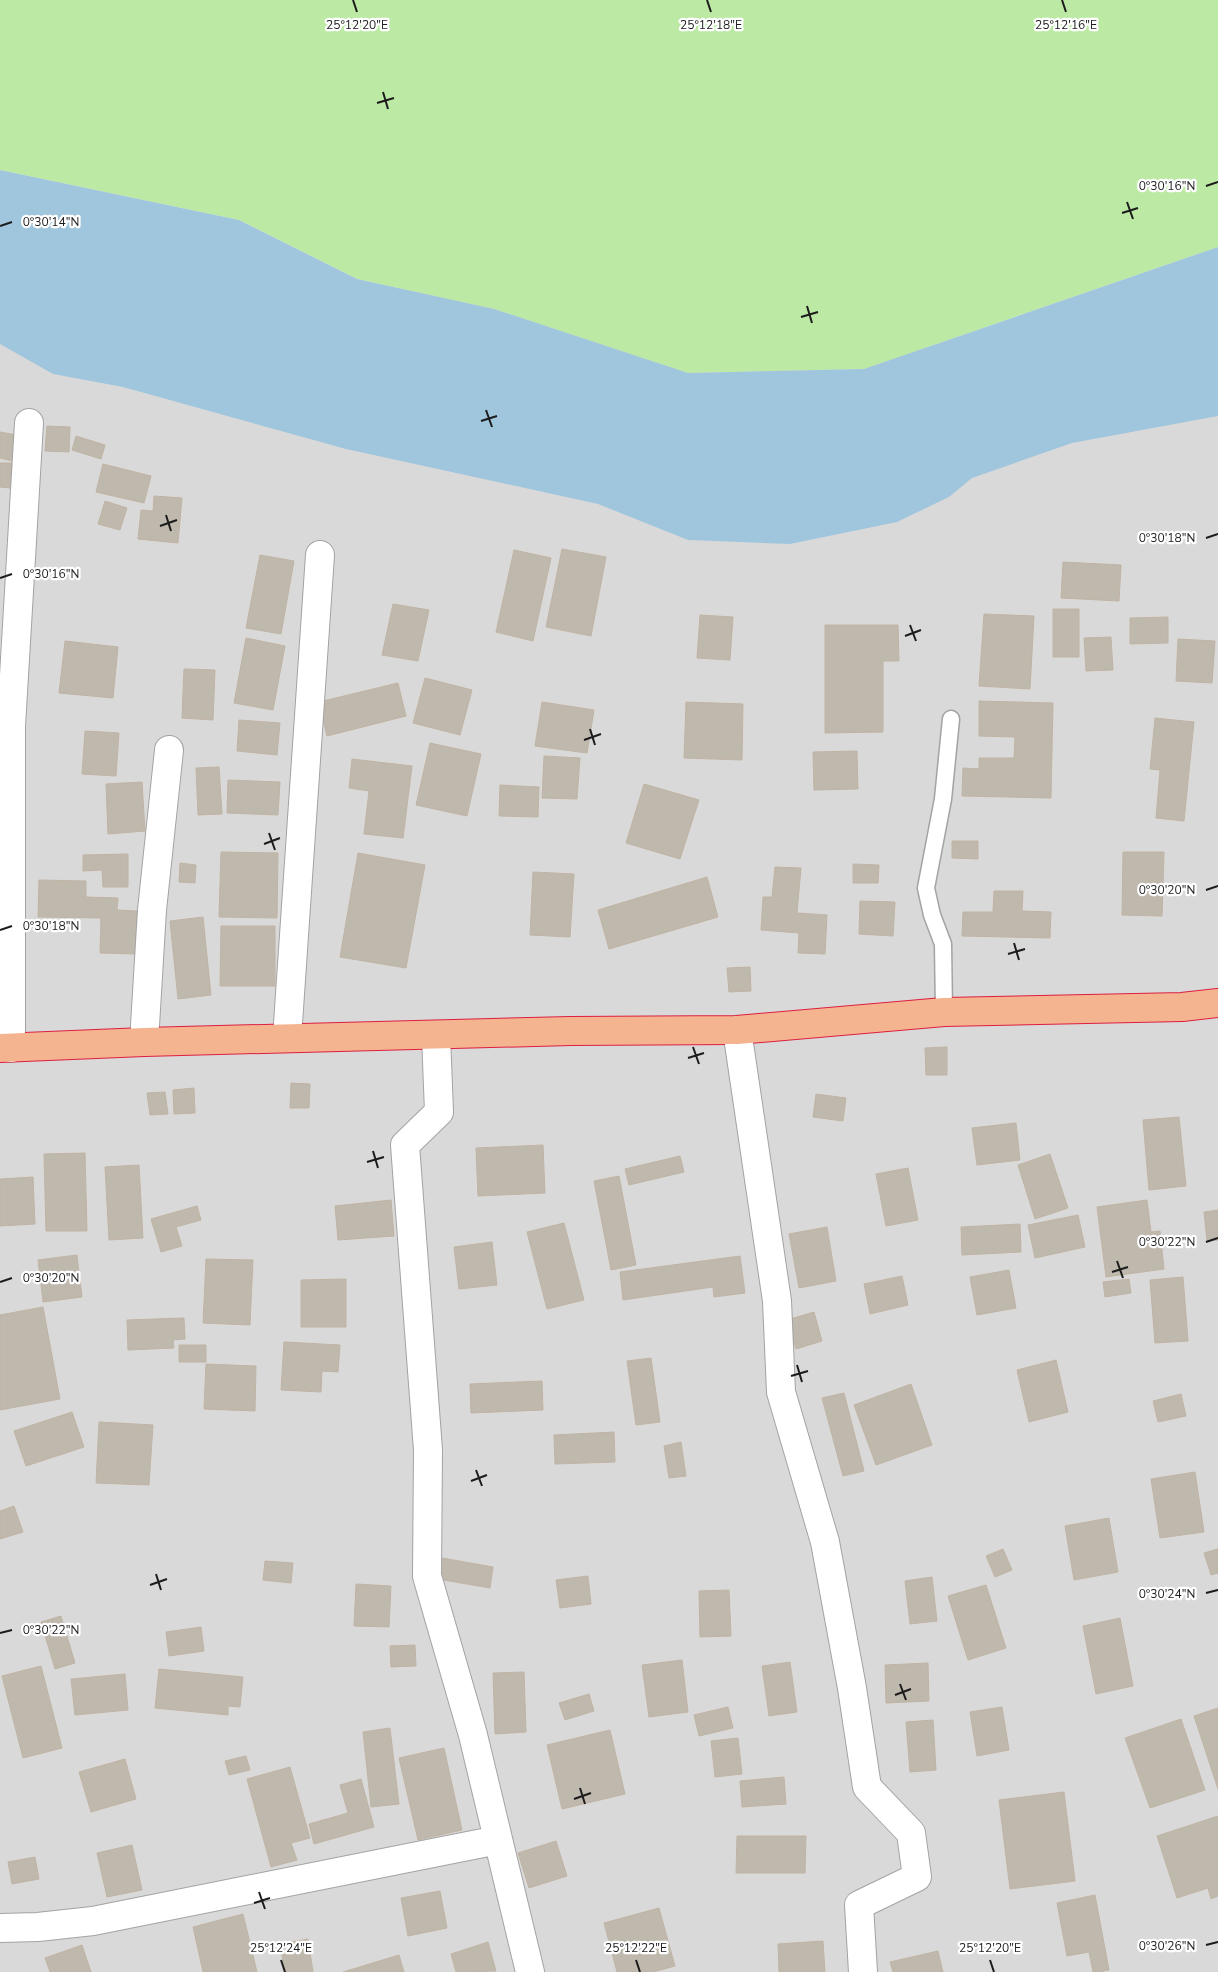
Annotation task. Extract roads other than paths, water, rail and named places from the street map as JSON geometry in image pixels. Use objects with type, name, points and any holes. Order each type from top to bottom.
[{"type":"highway","points":[[5,1048],[144,1042],[436,1036],[571,1031],[737,1030],[944,1012],[1182,1007],[1218,1003]]},
{"type":"street","points":[[5,1048],[11,726],[29,424]]},
{"type":"street","points":[[287,1038],[320,554]]},
{"type":"street","points":[[144,1042],[152,910],[169,750]]},
{"type":"street","points":[[737,1030],[777,1301],[781,1392],[825,1542],[852,1688],[867,1787],[912,1833],[917,1876],[859,1905],[863,1972]]},
{"type":"street","points":[[436,1036],[439,1112],[405,1145],[428,1450],[427,1576],[474,1736],[530,1972]]},
{"type":"street","points":[[0,1928],[38,1927],[93,1920],[498,1840]]},
{"type":"lane","points":[[944,1012],[943,944],[932,915],[926,888],[943,799],[951,719]]},
{"type":"water","points":[[0,170],[239,220],[357,279],[494,309],[688,373],[864,369],[1218,247],[1218,416],[1072,443],[972,478],[949,497],[897,522],[790,544],[688,540],[598,504],[346,449],[123,387],[53,374],[0,344]]}]
